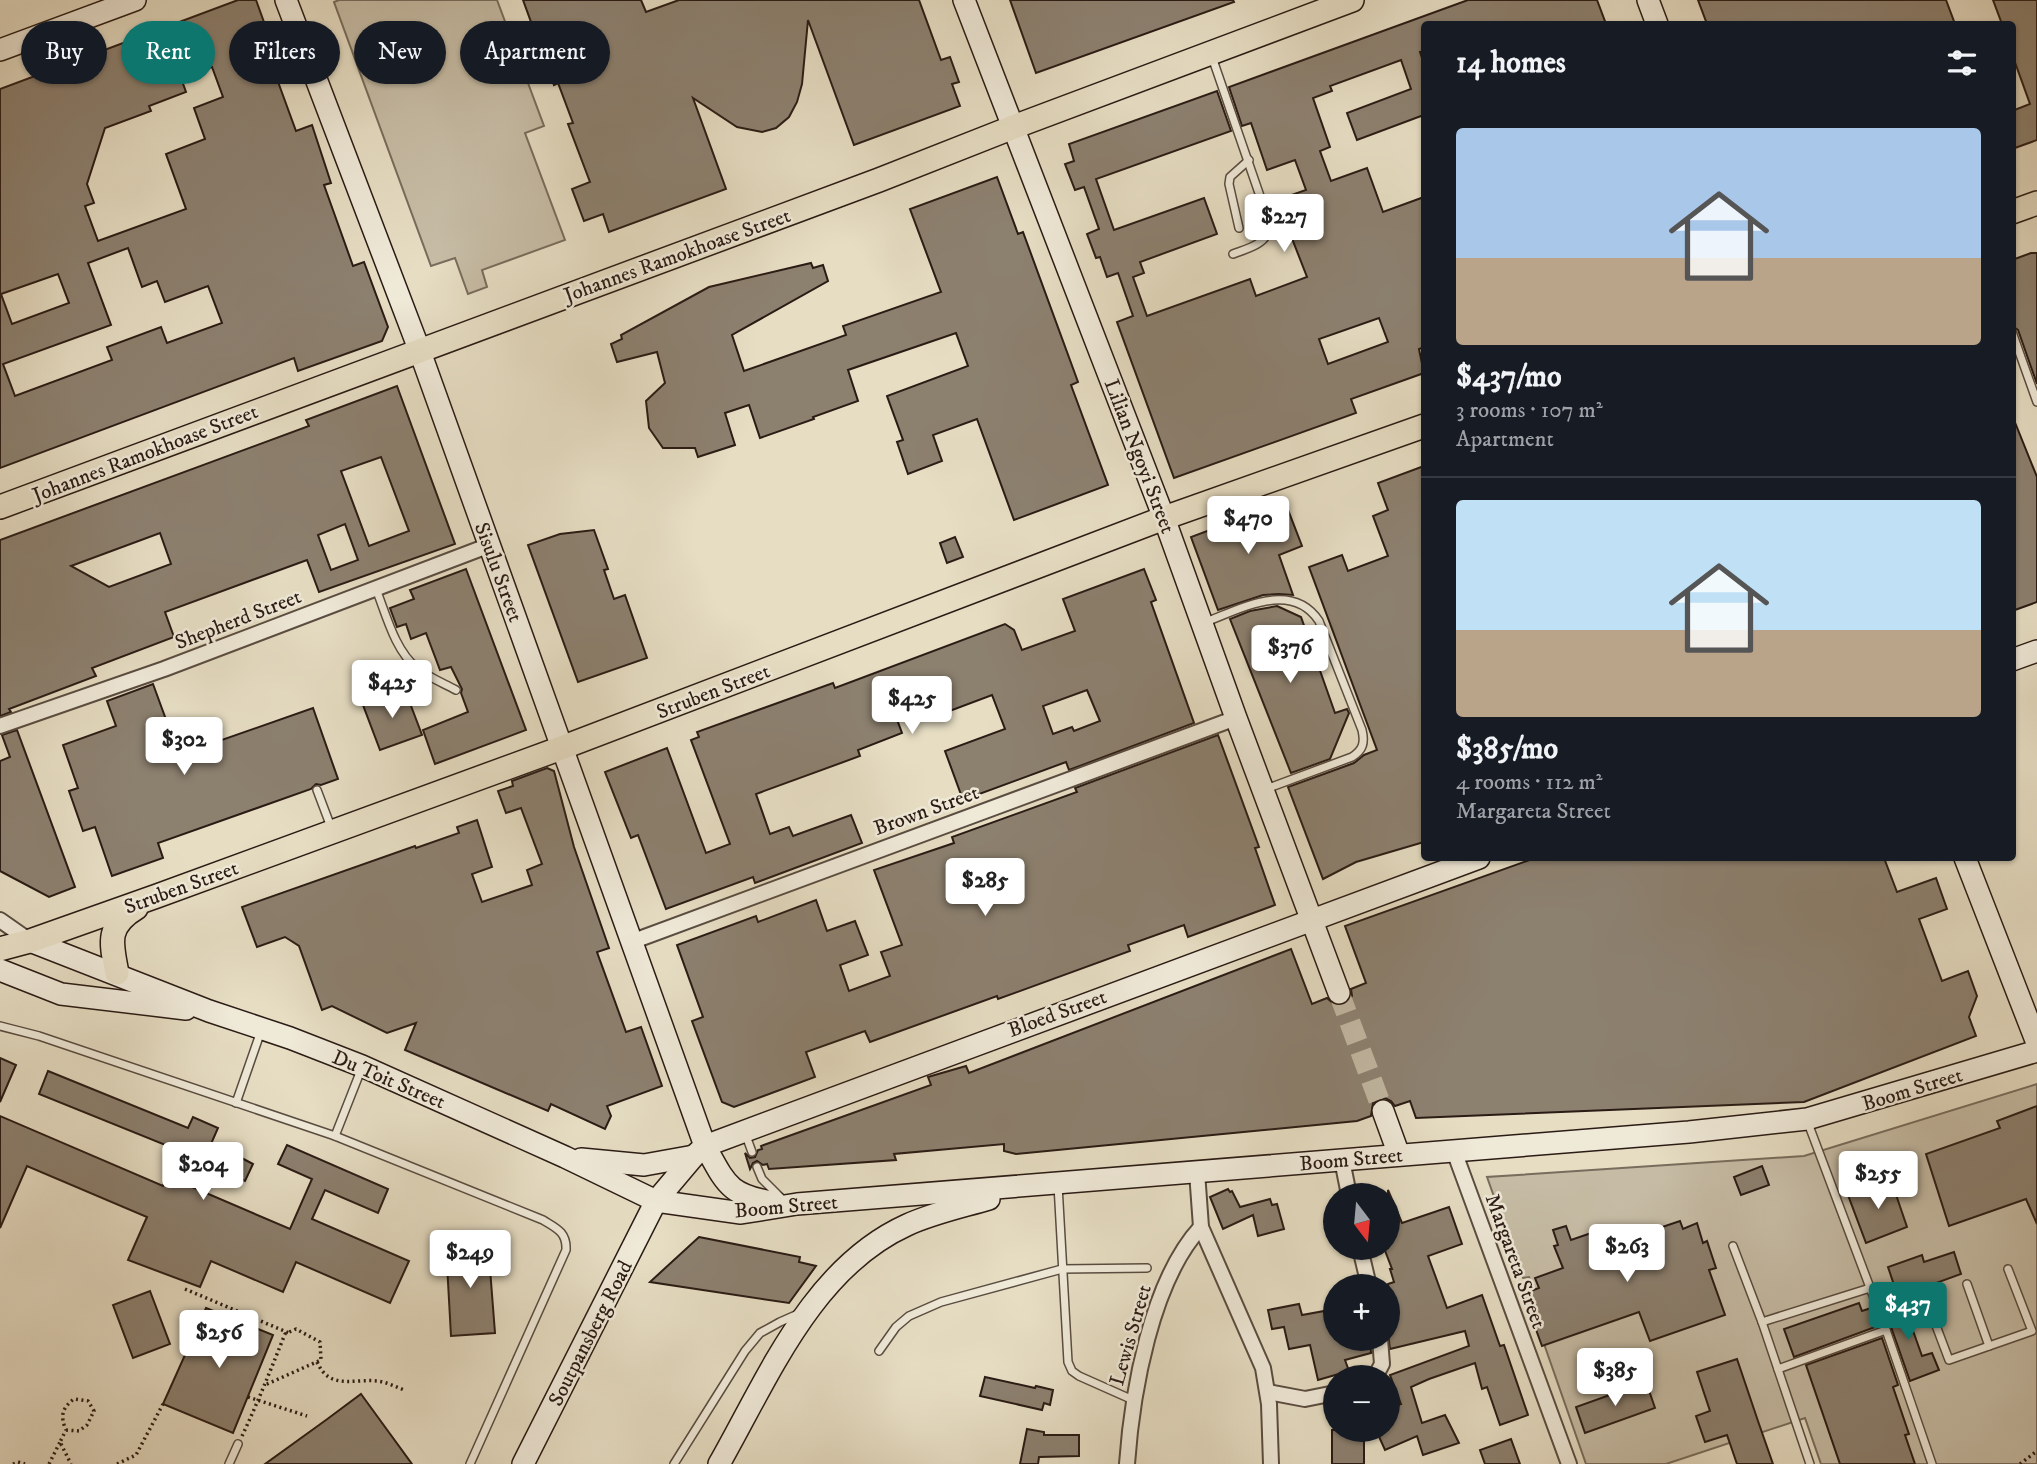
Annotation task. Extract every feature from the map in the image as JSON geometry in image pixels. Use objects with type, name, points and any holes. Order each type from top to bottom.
[{"type":"main road","name":"Johannes Ramokhoase Street","points":[[0,507],[866,185],[1312,11],[1352,0]]},
{"type":"main road","points":[[2016,211],[2037,203]]},
{"type":"main road","name":"Struben Street","points":[[0,949],[157,896],[564,747],[1164,518],[1421,427]]},
{"type":"main road","points":[[117,973],[112,938],[115,928],[125,915],[157,896]]},
{"type":"street","points":[[0,50],[135,0]]},
{"type":"street","name":"Sisulu Street","points":[[286,0],[419,349],[564,747],[700,1151],[733,1190],[748,1198],[791,1205]]},
{"type":"street","name":"Lilian Ngoyi Street","points":[[964,0],[1164,518],[1339,993]]},
{"type":"street","points":[[1648,0],[1656,21]]},
{"type":"street","name":"Shepherd Street","points":[[0,726],[164,669],[489,545]]},
{"type":"street","points":[[2016,659],[2037,651]]},
{"type":"street","name":"Brown Street","points":[[631,942],[1236,718]]},
{"type":"street","name":"Bloed Street","points":[[656,1201],[700,1151],[744,1131],[1471,861]]},
{"type":"street","points":[[1966,861],[2037,1043]]},
{"type":"street","name":"Du Toit Street","points":[[0,920],[30,941],[209,1011],[362,1066],[656,1201]]},
{"type":"street","name":"Du Toit Street","points":[[0,970],[61,994],[209,1011]]},
{"type":"street","name":"Boom Street","points":[[656,1201],[741,1213],[791,1205],[1689,1132],[1807,1119],[2037,1051]]},
{"type":"street","points":[[1383,1111],[1399,1155]]},
{"type":"street","name":"Du Toit Street","points":[[565,1157],[644,1164],[700,1151]]},
{"type":"street","name":"Margareta Street","points":[[1454,1151],[1569,1464]]},
{"type":"street","points":[[1342,1160],[1347,1183]]},
{"type":"street","points":[[1197,1172],[1201,1227],[1257,1353],[1268,1392],[1271,1464]]},
{"type":"street","points":[[719,1464],[790,1337],[845,1267],[879,1241],[907,1225],[945,1211],[1035,1186]]},
{"type":"street","name":"Soutpansberg Road","points":[[523,1464],[656,1201]]},
{"type":"street","name":"Lewis Street","points":[[1127,1464],[1133,1400],[1151,1327],[1168,1280],[1186,1243],[1201,1227]]},
{"type":"street","points":[[1268,1392],[1305,1399],[1323,1395]]},
{"type":"lane","points":[[1210,53],[1270,225],[1269,232],[1261,242],[1233,254]]},
{"type":"lane","points":[[1239,228],[1229,184],[1230,177],[1249,160]]},
{"type":"lane","points":[[2016,343],[2037,402]]},
{"type":"lane","points":[[376,589],[396,638],[409,660],[417,668],[456,690]]},
{"type":"lane","points":[[1202,623],[1270,599],[1286,599],[1307,609],[1319,621],[1362,730],[1363,745],[1352,757],[1263,789]]},
{"type":"lane","points":[[317,790],[332,831]]},
{"type":"lane","points":[[0,1026],[39,1036],[335,1136],[543,1220],[560,1230],[564,1234],[566,1250],[559,1269],[470,1464]]},
{"type":"lane","points":[[236,1103],[262,1029]]},
{"type":"lane","points":[[335,1136],[362,1066]]},
{"type":"lane","points":[[1807,1119],[1886,1330],[1932,1464]]},
{"type":"lane","points":[[744,1131],[752,1152]]},
{"type":"lane","points":[[757,1167],[768,1187],[791,1205]]},
{"type":"lane","points":[[1058,1184],[1066,1354],[1072,1371],[1079,1376],[1133,1400]]},
{"type":"lane","points":[[1734,1246],[1810,1464]]},
{"type":"lane","points":[[879,1352],[896,1327],[909,1316],[941,1302],[1062,1269],[1147,1268]]},
{"type":"lane","points":[[1926,1299],[1949,1360],[2032,1331],[2008,1269]]},
{"type":"lane","points":[[1967,1284],[1989,1346]]},
{"type":"lane","points":[[1762,1322],[1870,1288]]},
{"type":"lane","points":[[674,1464],[745,1351],[760,1333],[808,1311]]},
{"type":"lane","points":[[1778,1368],[1886,1330]]},
{"type":"lane","points":[[229,1464],[238,1444]]},
{"type":"path","points":[[185,1289],[289,1333]]},
{"type":"path","points":[[238,1444],[285,1334],[296,1329],[320,1342],[321,1360],[265,1385]]},
{"type":"path","points":[[317,1362],[322,1373],[337,1382],[382,1381],[404,1390]]},
{"type":"path","points":[[248,1397],[307,1416]]},
{"type":"path","points":[[49,1464],[66,1430],[61,1418],[64,1406],[74,1399],[88,1401],[94,1411],[87,1424],[79,1431],[66,1430]]},
{"type":"path","points":[[119,1464],[136,1455],[163,1404]]},
{"type":"path","points":[[60,1442],[71,1464]]},
{"type":"path","points":[[2020,1464],[2037,1451]]},
{"type":"path","points":[[13,1464],[25,1464]]},
{"type":"shaded area","points":[[497,0],[505,21],[460,21],[460,84],[528,84],[544,126],[525,133],[565,240],[482,270],[487,287],[468,294],[455,258],[431,266],[364,84],[446,84],[446,21],[354,21],[354,56],[334,2]]},
{"type":"shaded area","points":[[2037,1084],[2037,1464],[1821,1464],[1805,1418],[1666,1464],[1586,1464],[1528,1298],[1535,1294],[1529,1277],[1523,1278],[1487,1177],[1804,1156]]},
{"type":"building","points":[[238,0],[256,0],[264,21],[229,21],[229,84],[279,84],[296,131],[312,125],[331,183],[324,185],[353,266],[364,262],[388,327],[382,341],[298,371],[294,358],[0,468],[0,89],[21,81],[21,84],[107,84],[107,49],[121,44],[121,84],[183,84],[186,92],[149,106],[151,111],[105,128],[87,184],[94,203],[85,206],[98,241],[186,209],[166,154],[205,139],[194,108],[223,97],[215,75],[215,21],[182,21]],"holes":[[[128,248],[142,287],[157,281],[165,302],[208,286],[222,323],[167,343],[161,327],[107,347],[112,360],[15,396],[3,364],[111,325],[88,263]],[[58,274],[69,303],[12,324],[1,294]]]},
{"type":"building","points":[[523,0],[641,0],[646,12],[679,0],[919,0],[941,60],[950,57],[959,82],[952,84],[960,106],[854,145],[808,20],[802,84],[797,102],[789,117],[776,128],[762,132],[737,127],[693,98],[726,189],[609,232],[603,214],[584,221],[572,189],[590,182],[568,124],[573,123],[558,84],[610,84],[610,21],[531,21]]},
{"type":"building","points":[[1010,0],[1233,0],[1234,2],[1036,73]]},
{"type":"building","points":[[1468,0],[1597,0],[1605,21],[1421,21],[1421,116],[1357,140],[1347,113],[1411,89],[1401,60],[1330,86],[1332,91],[1313,98],[1330,147],[1320,151],[1331,181],[1367,168],[1383,212],[1421,198],[1421,374],[1351,399],[1356,413],[1174,478],[1117,322],[1133,316],[1118,273],[1107,277],[1100,257],[1096,258],[1087,234],[1099,229],[1084,187],[1075,190],[1065,164],[1074,161],[1069,144],[1217,91],[1231,131],[1096,179],[1114,230],[1204,198],[1217,234],[1140,262],[1144,273],[1133,277],[1147,316],[1250,279],[1256,296],[1307,277],[1277,200],[1306,190],[1295,160],[1267,170],[1251,123],[1242,126],[1229,87]],"holes":[[[1379,318],[1388,342],[1328,364],[1319,339]]]},
{"type":"building","points":[[1698,0],[1946,0],[1954,21],[1706,21]]},
{"type":"building","points":[[1993,0],[2037,0],[2037,140],[2016,148],[2016,109],[2030,104],[2016,65],[2016,21],[2001,21]]},
{"type":"building","points":[[997,177],[1018,234],[1023,232],[1078,382],[1071,385],[1108,485],[1014,520],[977,419],[933,435],[942,461],[908,474],[897,442],[903,440],[887,396],[968,366],[956,333],[848,370],[858,401],[813,417],[814,419],[760,438],[749,405],[725,413],[735,445],[698,457],[695,448],[663,448],[649,428],[646,401],[665,383],[657,352],[617,362],[611,344],[622,339],[621,335],[709,287],[811,263],[813,268],[823,265],[828,281],[732,335],[744,371],[846,335],[843,326],[941,292],[910,209]]},
{"type":"building","points":[[2037,253],[2037,384],[2016,329],[2016,259]]},
{"type":"building","points":[[397,386],[455,544],[319,592],[307,560],[165,612],[174,637],[92,668],[96,676],[9,709],[11,712],[0,716],[0,540],[309,426],[306,420]],"holes":[[[381,457],[409,531],[369,546],[341,471]],[[345,524],[358,560],[331,570],[318,535]],[[160,533],[171,564],[109,587],[71,566]]]},
{"type":"building","points":[[2016,425],[2037,477],[2037,602],[2016,610]]},
{"type":"building","points":[[1421,467],[1421,843],[1356,862],[1323,879],[1288,787],[1354,763],[1377,750],[1309,567],[1342,555],[1348,571],[1388,556],[1373,516],[1388,510],[1378,483]]},
{"type":"building","points":[[1285,502],[1302,546],[1279,555],[1293,595],[1263,595],[1218,610],[1191,537]]},
{"type":"building","points":[[594,530],[608,569],[604,570],[614,599],[625,595],[647,658],[578,682],[528,545],[560,534]]},
{"type":"building","points":[[955,537],[963,557],[947,563],[940,543]]},
{"type":"building","points":[[466,569],[526,730],[435,764],[423,730],[468,712],[462,689],[451,667],[440,670],[426,633],[411,639],[406,624],[397,627],[390,608],[414,599],[410,590]]},
{"type":"building","points":[[1144,569],[1156,600],[1151,602],[1194,723],[1069,770],[1066,762],[963,800],[945,751],[1005,729],[992,695],[947,712],[935,681],[889,698],[902,733],[858,750],[860,756],[756,794],[770,834],[789,827],[793,836],[851,815],[862,843],[755,883],[753,877],[666,909],[638,835],[631,838],[605,772],[667,748],[706,853],[730,844],[691,740],[699,737],[697,732],[833,683],[835,688],[1005,624],[1014,630],[1022,650],[1075,631],[1063,599]],"holes":[[[1087,690],[1100,721],[1074,731],[1072,727],[1053,734],[1043,706]]]},
{"type":"building","points":[[1277,606],[1301,617],[1335,713],[1347,709],[1349,713],[1330,759],[1291,773],[1230,619],[1250,611]]},
{"type":"building","points":[[153,684],[179,755],[313,708],[338,779],[316,784],[311,789],[158,843],[163,858],[112,876],[95,827],[83,831],[69,791],[78,788],[63,745],[116,726],[107,701]]},
{"type":"building","points":[[405,690],[422,735],[380,750],[363,705]]},
{"type":"building","points":[[17,730],[75,887],[49,897],[0,871],[0,761],[10,757],[2,735]]},
{"type":"building","points":[[1218,735],[1259,847],[1255,848],[1275,905],[1188,937],[1184,925],[1128,945],[1130,951],[870,1042],[865,1031],[806,1052],[815,1077],[734,1107],[722,1102],[692,1021],[703,1017],[677,945],[756,916],[758,922],[816,900],[827,931],[855,921],[868,955],[840,965],[849,991],[890,976],[881,952],[902,945],[874,870],[954,843],[952,837],[1077,792],[1075,788]]},
{"type":"building","points":[[547,768],[554,771],[574,847],[609,948],[597,952],[626,1032],[641,1027],[662,1086],[607,1106],[611,1116],[605,1129],[551,1104],[548,1111],[405,1050],[416,1023],[387,1033],[332,1006],[322,1010],[299,946],[285,937],[257,947],[242,907],[459,833],[457,827],[477,820],[492,867],[472,874],[482,902],[532,885],[527,870],[542,864],[521,808],[506,813],[498,791],[513,786],[512,781]]},
{"type":"building","points":[[1527,861],[1885,861],[1897,892],[1936,878],[1947,909],[1919,919],[1942,981],[1968,971],[1977,996],[1969,1017],[1976,1036],[1804,1102],[1416,1118],[1410,1101],[1395,1106],[1385,1098],[1373,1103],[1371,1116],[1357,1121],[1016,1154],[1004,1151],[1004,1144],[894,1154],[896,1160],[769,1169],[767,1164],[763,1165],[757,1161],[750,1169],[745,1153],[750,1158],[755,1157],[758,1150],[762,1149],[761,1146],[931,1085],[928,1077],[966,1066],[969,1073],[1291,949],[1312,1004],[1327,998],[1336,1006],[1344,1005],[1352,996],[1351,989],[1366,983],[1345,926]]},
{"type":"building","points":[[0,1058],[16,1065],[0,1102]]},
{"type":"building","points":[[48,1071],[188,1128],[193,1117],[218,1128],[192,1187],[290,1229],[312,1179],[278,1164],[287,1145],[388,1189],[378,1213],[325,1190],[312,1219],[409,1261],[390,1303],[296,1262],[283,1292],[211,1261],[200,1287],[128,1260],[147,1217],[27,1166],[0,1228],[0,1116],[163,1186],[178,1150],[39,1094]]},
{"type":"building","points":[[2037,1106],[2037,1224],[2026,1199],[1949,1226],[1926,1154],[2000,1128],[1997,1121]]},
{"type":"building","points":[[236,1155],[253,1164],[245,1181],[228,1173]]},
{"type":"building","points":[[1762,1166],[1769,1185],[1741,1195],[1734,1177]]},
{"type":"building","points":[[1891,1180],[1907,1227],[1866,1243],[1848,1195]]},
{"type":"building","points":[[1228,1189],[1232,1191],[1240,1207],[1270,1199],[1272,1205],[1277,1204],[1284,1229],[1258,1236],[1253,1215],[1223,1229],[1210,1197]]},
{"type":"building","points":[[1449,1207],[1462,1244],[1428,1256],[1447,1308],[1482,1295],[1500,1346],[1504,1345],[1528,1415],[1500,1425],[1487,1387],[1482,1389],[1475,1363],[1411,1387],[1422,1423],[1445,1415],[1459,1443],[1423,1455],[1417,1436],[1385,1450],[1381,1442],[1400,1442],[1400,1371],[1469,1346],[1465,1331],[1400,1347],[1400,1274],[1392,1274],[1389,1260],[1400,1260],[1400,1218],[1402,1223]]},
{"type":"building","points":[[1680,1221],[1683,1229],[1697,1223],[1703,1243],[1707,1241],[1716,1268],[1709,1270],[1725,1315],[1650,1341],[1639,1312],[1542,1346],[1523,1294],[1539,1288],[1535,1278],[1563,1268],[1554,1246],[1558,1245],[1553,1230],[1566,1226],[1571,1240],[1597,1231],[1603,1247]]},
{"type":"building","points":[[699,1237],[800,1257],[799,1262],[816,1266],[789,1303],[650,1282]]},
{"type":"building","points":[[488,1243],[495,1333],[451,1336],[446,1246]]},
{"type":"building","points":[[1954,1252],[1961,1274],[1898,1297],[1888,1267],[1922,1255],[1924,1262]]},
{"type":"building","points":[[150,1291],[170,1344],[133,1358],[113,1305]]},
{"type":"building","points":[[1901,1297],[1922,1356],[1932,1353],[1939,1370],[1910,1381],[1883,1304]]},
{"type":"building","points":[[1859,1303],[1862,1311],[1871,1308],[1878,1326],[1794,1357],[1784,1329]]},
{"type":"building","points":[[1299,1304],[1302,1315],[1323,1311],[1323,1351],[1371,1353],[1345,1360],[1347,1365],[1323,1365],[1323,1379],[1318,1380],[1310,1345],[1289,1349],[1284,1327],[1272,1329],[1268,1310]]},
{"type":"building","points":[[206,1308],[273,1335],[233,1433],[163,1404]]},
{"type":"building","points":[[1882,1338],[1898,1385],[1893,1387],[1909,1434],[1905,1435],[1915,1464],[1840,1464],[1806,1365]]},
{"type":"building","points":[[1737,1359],[1773,1464],[1737,1464],[1727,1435],[1705,1442],[1696,1416],[1710,1411],[1697,1372]]},
{"type":"building","points":[[985,1377],[1053,1390],[1050,1405],[1044,1403],[1042,1410],[980,1396]]},
{"type":"building","points":[[1646,1382],[1655,1408],[1585,1433],[1576,1407]]},
{"type":"building","points":[[361,1394],[412,1464],[265,1464],[326,1420]]},
{"type":"building","points":[[1027,1429],[1044,1432],[1044,1435],[1079,1435],[1079,1456],[1039,1457],[1038,1464],[1020,1464]]},
{"type":"building","points":[[1511,1439],[1520,1464],[1485,1464],[1480,1450]]},
{"type":"building","points":[[1332,1442],[1364,1442],[1364,1464],[1332,1464]]},
{"type":"tunnel","points":[[1339,993],[1383,1111]]}]
